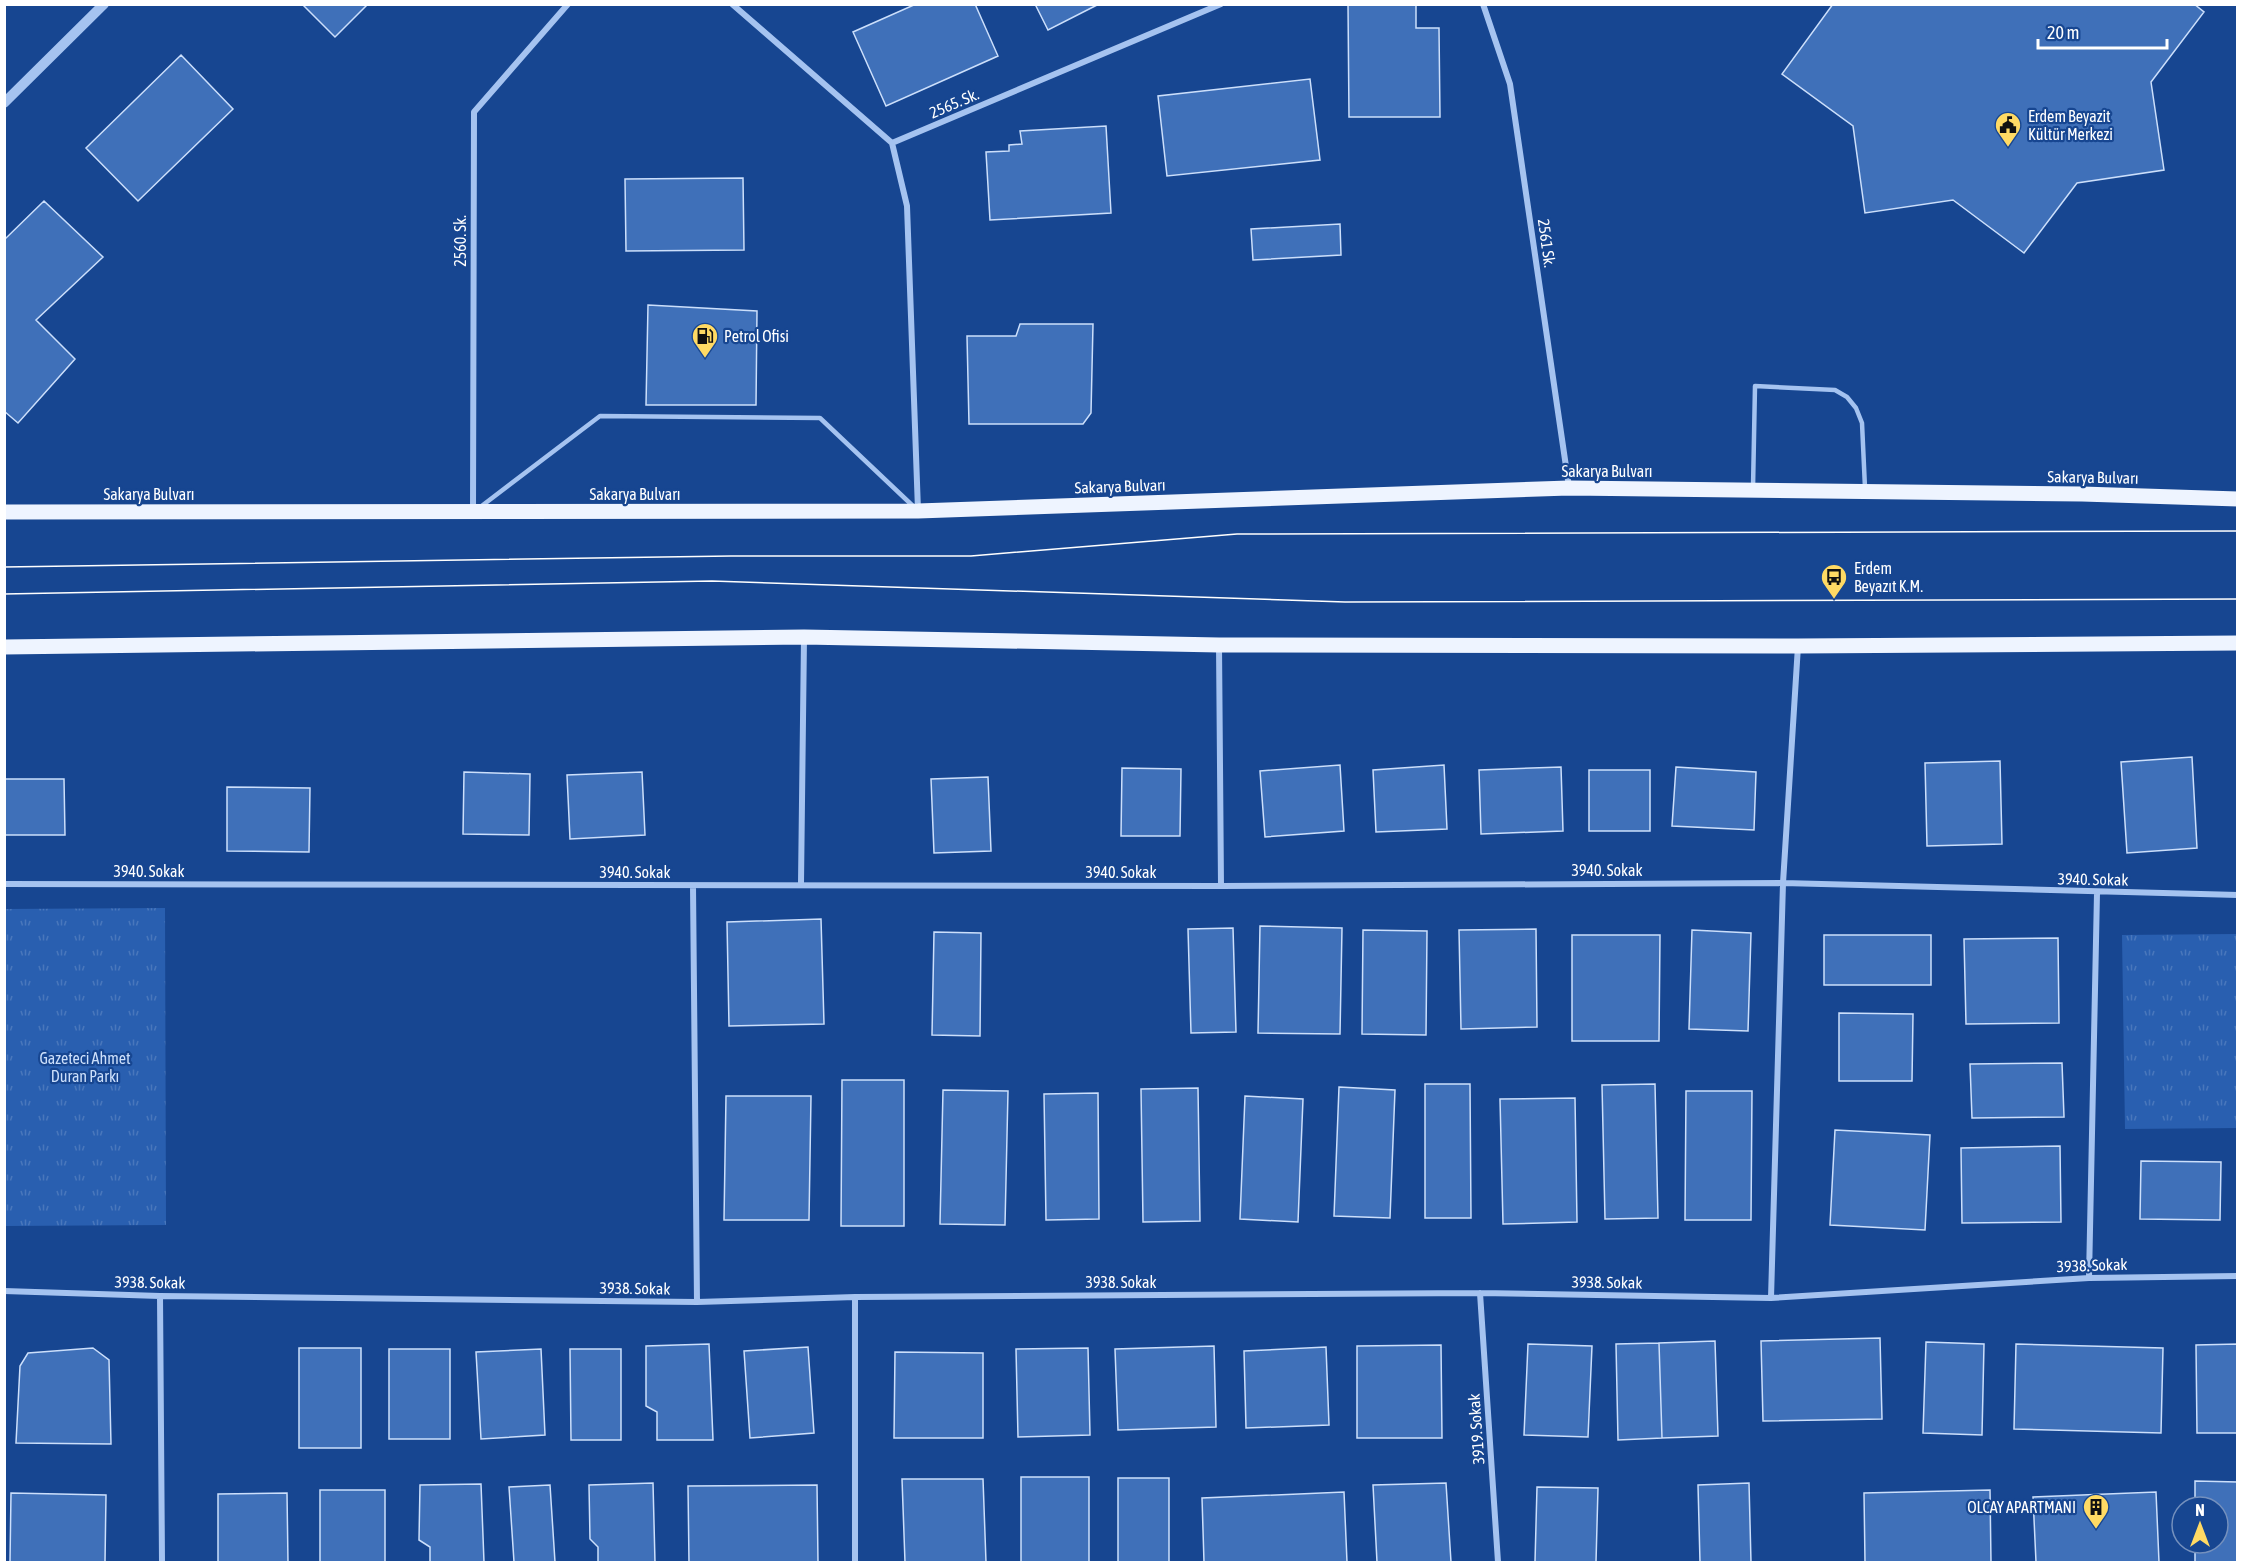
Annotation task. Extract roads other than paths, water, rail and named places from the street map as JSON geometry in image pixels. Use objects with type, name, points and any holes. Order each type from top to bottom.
[{"type":"main road","name":"Sakarya Bulvarı","points":[[4,512],[918,511],[1569,488],[2082,494],[2238,499]]},
{"type":"main road","points":[[4,646],[804,637],[1220,645],[1798,646],[2238,643]]},
{"type":"street","points":[[4,103],[104,4]]},
{"type":"street","name":"2560. Sk.","points":[[473,512],[474,112],[568,4]]},
{"type":"street","points":[[732,4],[892,143],[907,206],[918,511]]},
{"type":"street","name":"2565. Sk.","points":[[892,143],[1221,4]]},
{"type":"street","name":"2561 Sk.","points":[[1483,4],[1510,84],[1569,488]]},
{"type":"street","points":[[801,884],[804,637]]},
{"type":"street","points":[[1220,645],[1221,886]]},
{"type":"street","points":[[1771,1298],[1783,883],[1798,646]]},
{"type":"street","name":"3940. Sokak","points":[[4,884],[1221,886],[1783,883],[2238,896]]},
{"type":"street","points":[[693,886],[697,1302]]},
{"type":"street","points":[[2089,1278],[2097,893]]},
{"type":"street","name":"3938. Sokak","points":[[4,1290],[160,1296],[697,1302],[855,1297],[1480,1293],[1771,1298],[2089,1278],[2238,1276]]},
{"type":"street","name":"3919. Sokak","points":[[1480,1293],[1498,1563]]},
{"type":"street","points":[[160,1296],[162,1563]]},
{"type":"street","points":[[855,1297],[855,1563]]},
{"type":"lane","points":[[1753,490],[1755,386],[1835,390],[1847,397],[1856,408],[1862,423],[1866,492]]},
{"type":"lane","points":[[473,512],[600,416],[820,418],[918,511]]},
{"type":"tram line","points":[[4,567],[731,556],[971,556],[1237,534],[2238,531]]},
{"type":"tram line","points":[[4,594],[712,581],[1345,602],[2238,599]]},
{"type":"place","name":"Erdem Beyazit Kültür Merkezi","points":[[2008,148]]},
{"type":"place","name":"Petrol Ofisi","points":[[705,359]]},
{"type":"place","name":"Erdem Beyazıt K.M.","points":[[1834,600]]},
{"type":"place","name":"OLCAY APARTMANI","points":[[2096,1530]]},
{"type":"park label","name":"Gazeteci Ahmet Duran Parkı","points":[[85,1067]]}]
